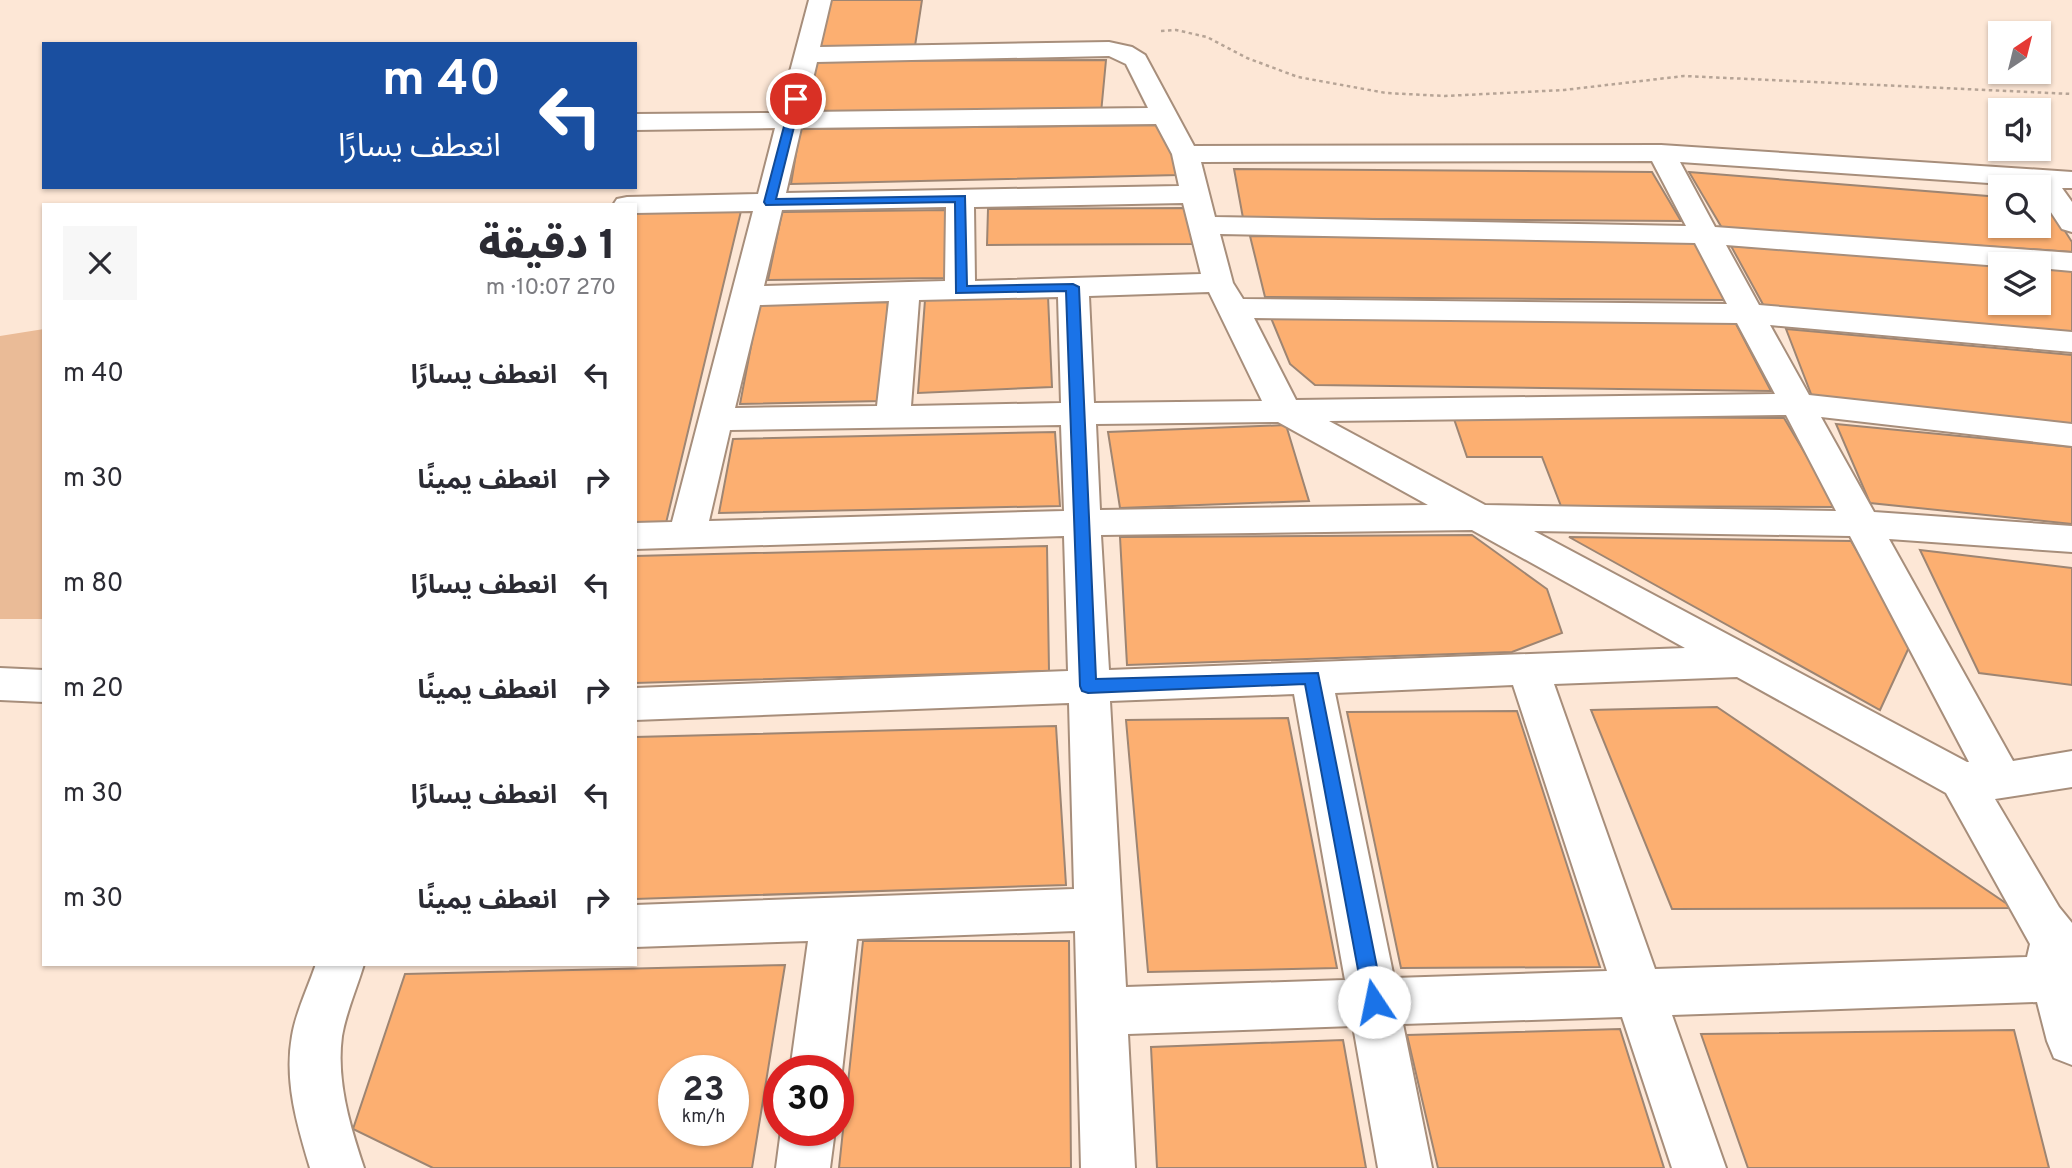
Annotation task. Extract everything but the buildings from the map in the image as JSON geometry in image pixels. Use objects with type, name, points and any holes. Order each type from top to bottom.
[{"type":"street","points":[[687,534],[820,0]]},
{"type":"street","points":[[806,55],[1109,49],[1123,52],[1136,60],[1185,154],[1226,296],[1284,411],[1744,661],[1981,780],[2072,769]]},
{"type":"street","points":[[637,122],[1166,116]]},
{"type":"street","points":[[1185,154],[1661,153],[2010,175]]},
{"type":"street","points":[[1661,153],[1864,524],[2064,969],[2072,1041]]},
{"type":"street","points":[[2051,178],[2072,180]]},
{"type":"street","points":[[2051,191],[2072,223]]},
{"type":"street","points":[[637,205],[1195,194]]},
{"type":"street","points":[[960,290],[961,198]]},
{"type":"street","points":[[1204,225],[1707,235],[2072,262]]},
{"type":"street","points":[[747,296],[1073,287],[1226,296],[1750,314],[2072,342]]},
{"type":"street","points":[[1073,287],[1108,1168]]},
{"type":"street","points":[[893,416],[905,291]]},
{"type":"street","points":[[715,419],[1799,404],[2072,435]]},
{"type":"street","points":[[637,536],[1082,523],[1479,517],[1864,524],[2072,539]]},
{"type":"street","points":[[637,704],[1744,661]]},
{"type":"street","points":[[1528,669],[1699,1168]]},
{"type":"street","points":[[1312,678],[1405,1168]]},
{"type":"street","points":[[0,684],[42,687]]},
{"type":"street","points":[[637,926],[1097,909]]},
{"type":"street","points":[[818,1055],[835,919]]},
{"type":"street","points":[[337,1168],[326,1134],[314,1072],[317,1034],[339,966]]},
{"type":"street","points":[[1102,1012],[1639,993],[2064,969]]},
{"type":"street","points":[[803,1168],[806,1146]]},
{"type":"path","points":[[1109,49],[1155,32],[1176,30],[1207,37],[1247,58],[1317,82],[1386,93],[1422,95],[1564,90],[1684,76],[2072,94]]},
{"type":"shaded area","points":[[42,329],[42,619],[0,619],[0,336]]},
{"type":"route","points":[[796,99],[770,202],[961,198],[960,290],[1073,287],[1088,686],[1312,678],[1374,1002]]}]
